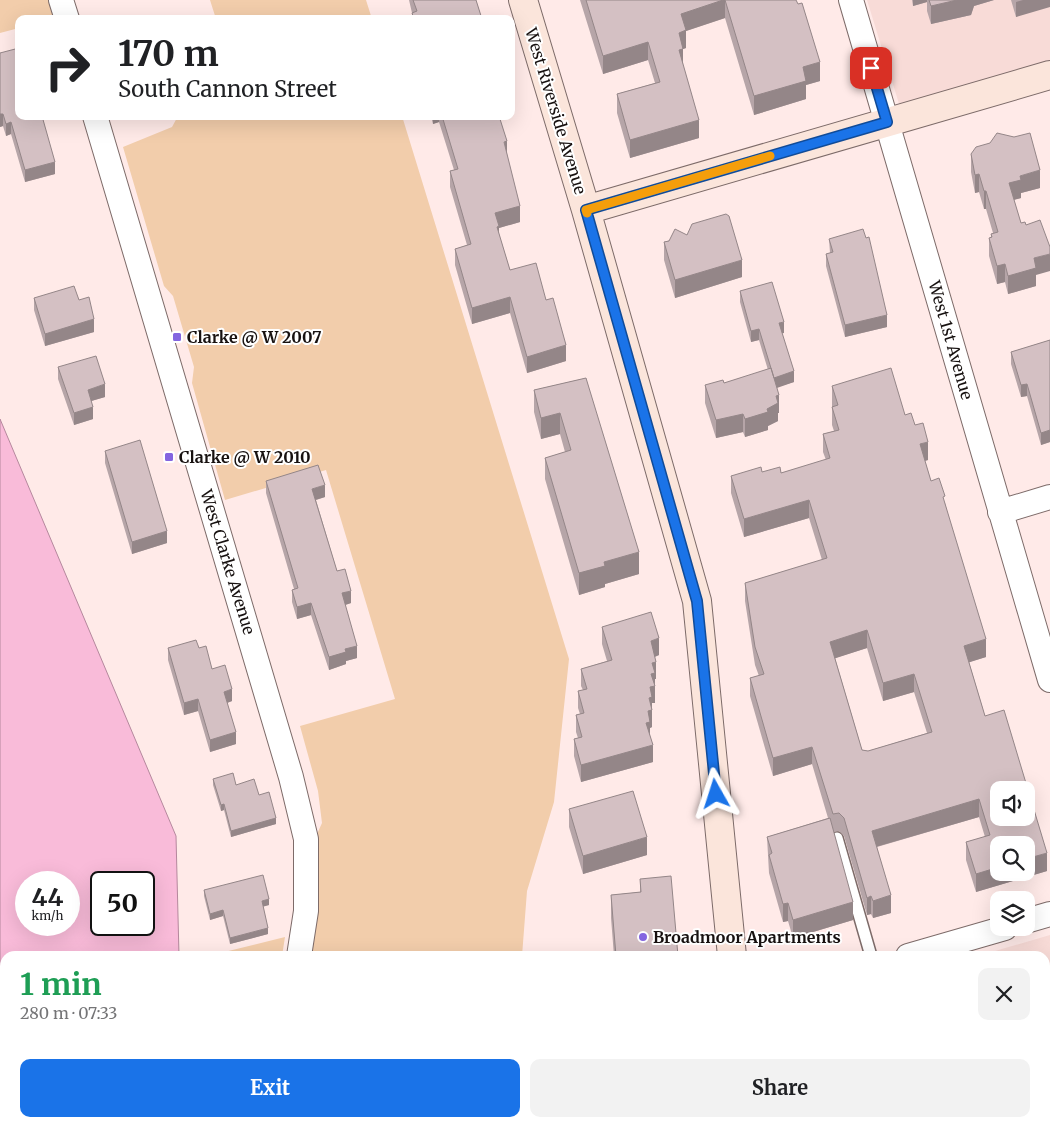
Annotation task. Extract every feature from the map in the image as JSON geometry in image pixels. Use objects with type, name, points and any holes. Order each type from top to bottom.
[{"type":"main road","name":"West Riverside Avenue","points":[[523,0],[586,210],[697,601],[732,951]]},
{"type":"main road","points":[[586,210],[1050,75]]},
{"type":"street","points":[[61,0],[66,15]]},
{"type":"street","name":"West 1st Avenue","points":[[851,0],[1000,512],[1048,668]]},
{"type":"street","name":"West Clarke Avenue","points":[[97,120],[291,777],[306,839],[306,911],[300,951]]},
{"type":"street","points":[[1000,512],[1050,498]]},
{"type":"street","points":[[1035,918],[1050,914]]},
{"type":"street","points":[[925,951],[990,932]]},
{"type":"lane","points":[[837,838],[870,951]]},
{"type":"shaded area","points":[[0,0],[52,0],[57,15],[15,15],[15,29],[0,33]]},
{"type":"shaded area","points":[[210,0],[366,0],[371,15],[215,15]]},
{"type":"shaded area","points":[[867,0],[1050,0],[1050,63],[900,107]]},
{"type":"shaded area","points":[[176,120],[403,120],[569,659],[554,802],[527,891],[522,951],[309,951],[317,834],[322,823],[318,791],[300,726],[395,699],[326,470],[225,500],[192,383],[194,367],[173,296],[164,286],[123,147],[172,127]]},
{"type":"shaded area","points":[[0,419],[176,836],[179,951],[0,951]]},
{"type":"shaded area","points":[[1050,935],[1050,951],[995,951]]},
{"type":"shaded area","points":[[285,937],[283,951],[228,951]]},
{"type":"building","points":[[413,0],[476,0],[481,15],[413,15],[412,13],[417,11]]},
{"type":"building","points":[[586,0],[723,0],[681,14],[686,30],[679,33],[683,49],[679,50],[699,120],[630,140],[617,94],[660,82],[648,42],[603,56]]},
{"type":"building","points":[[725,0],[796,0],[798,4],[802,3],[820,62],[803,67],[806,81],[754,96]]},
{"type":"building","points":[[929,0],[957,0],[931,6]]},
{"type":"building","points":[[15,49],[15,120],[43,120],[55,162],[25,170],[11,122],[6,124],[3,114],[0,114],[0,53]]},
{"type":"building","points":[[443,120],[500,120],[507,141],[504,142],[520,206],[495,213],[499,226],[497,227],[510,270],[536,263],[546,300],[553,298],[566,345],[527,357],[510,297],[472,308],[455,249],[471,244],[450,171],[458,169]]},
{"type":"building","points":[[997,133],[1014,137],[1030,133],[1040,170],[1020,176],[1021,180],[1009,183],[1021,223],[1025,222],[1026,225],[1040,220],[1050,247],[1050,254],[1034,258],[1036,268],[1008,276],[1005,264],[997,266],[989,238],[992,237],[991,234],[998,232],[986,191],[984,191],[979,174],[975,175],[971,154],[976,147],[990,143]]},
{"type":"building","points":[[726,214],[729,216],[742,260],[675,280],[664,242],[669,241],[675,229],[687,235],[692,224]]},
{"type":"building","points":[[863,229],[866,238],[869,237],[887,315],[845,325],[826,254],[833,252],[829,239]]},
{"type":"building","points":[[772,282],[784,322],[779,323],[794,371],[774,378],[759,329],[751,331],[740,291]]},
{"type":"building","points":[[74,286],[79,300],[89,297],[94,319],[45,334],[34,298]]},
{"type":"building","points":[[1050,340],[1050,430],[1041,433],[1027,384],[1021,385],[1011,352]]},
{"type":"building","points":[[96,356],[105,384],[88,390],[93,407],[74,413],[58,367]]},
{"type":"building","points":[[771,368],[779,395],[776,396],[778,403],[767,409],[768,412],[745,419],[743,414],[716,420],[705,385],[723,380],[724,383]]},
{"type":"building","points":[[891,368],[905,415],[911,413],[915,425],[923,423],[928,442],[920,444],[931,481],[939,478],[986,639],[964,646],[985,716],[1004,710],[1025,781],[990,781],[990,826],[1035,826],[1035,813],[1047,853],[1035,856],[1035,836],[990,836],[990,870],[976,874],[966,842],[990,835],[979,799],[872,831],[891,895],[873,901],[871,896],[867,898],[844,818],[839,813],[833,814],[812,747],[773,758],[750,678],[764,674],[755,647],[745,583],[827,558],[809,500],[744,519],[731,476],[761,467],[762,472],[780,467],[781,473],[830,458],[823,434],[839,430],[832,407],[838,405],[832,386]],"holes":[[[867,630],[883,683],[914,674],[932,732],[868,751],[862,750],[830,642]]]},
{"type":"building","points":[[586,378],[639,552],[604,562],[605,566],[579,573],[545,458],[571,450],[560,413],[541,418],[534,390]]},
{"type":"building","points":[[140,440],[167,531],[132,542],[105,451]]},
{"type":"building","points":[[318,465],[325,485],[312,489],[337,571],[345,569],[351,591],[342,593],[357,646],[345,649],[346,652],[329,657],[311,603],[297,607],[292,590],[298,588],[266,481]]},
{"type":"building","points":[[651,612],[659,638],[651,641],[656,662],[652,663],[655,673],[651,674],[655,686],[650,687],[652,697],[649,698],[652,710],[648,711],[650,722],[646,723],[653,745],[581,765],[574,739],[582,737],[576,715],[584,713],[578,691],[587,689],[581,669],[612,660],[602,627]]},
{"type":"building","points":[[196,640],[199,648],[206,646],[212,669],[225,665],[232,689],[224,692],[236,732],[210,740],[198,699],[184,703],[168,648]]},
{"type":"building","points":[[233,773],[236,785],[254,779],[259,795],[269,792],[276,818],[231,831],[224,804],[221,805],[213,779]]},
{"type":"building","points":[[633,791],[647,837],[583,856],[569,809]]},
{"type":"building","points":[[830,818],[853,902],[793,920],[788,903],[783,904],[769,855],[772,853],[767,837]]},
{"type":"building","points":[[263,875],[269,899],[262,901],[268,928],[230,938],[223,910],[210,914],[204,890]]},
{"type":"building","name":"Broadmoor Apartments","points":[[671,876],[678,951],[616,951],[611,895],[641,892],[640,879]]},
{"type":"slow traffic","points":[[587,213],[586,210],[770,156]]},
{"type":"place","name":"Clarke @ W 2007","points":[[177,337]]},
{"type":"place","name":"Clarke @ W 2010","points":[[169,457]]},
{"type":"place","name":"Broadmoor Apartments","points":[[643,937]]},
{"type":"route","points":[[716,794],[697,601],[586,210],[887,122],[871,68]]}]
